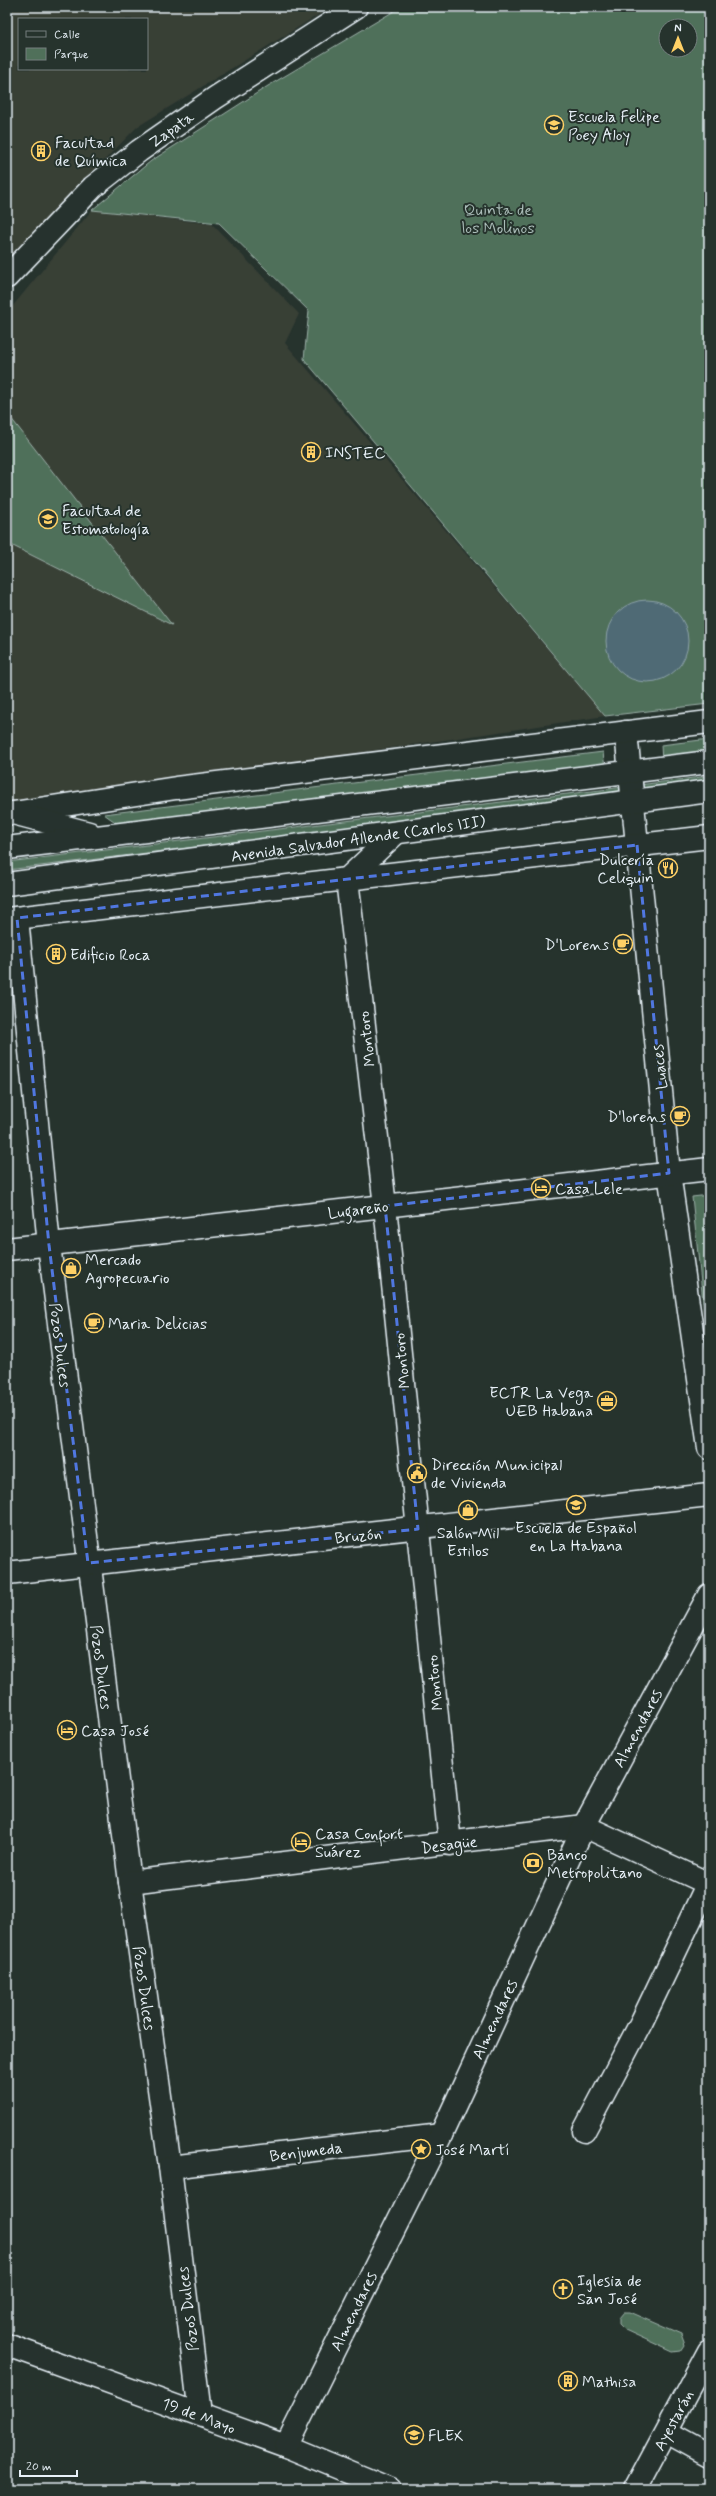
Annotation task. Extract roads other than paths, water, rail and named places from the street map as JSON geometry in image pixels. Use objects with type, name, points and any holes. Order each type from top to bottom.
[{"type":"street","name":"Zapata","points":[[7,277],[93,187],[139,151],[215,98],[356,7]]},
{"type":"street","points":[[10,814],[176,788],[709,722]]},
{"type":"street","name":"Luaces","points":[[626,732],[669,1172],[709,1448]]},
{"type":"street","name":"Avenida Salvador Allende (Carlos III)","points":[[7,848],[709,762]]},
{"type":"street","name":"Avenida Salvador Allende (Carlos III)","points":[[7,884],[395,834],[633,800],[709,791]]},
{"type":"street","points":[[10,814],[106,837]]},
{"type":"street","points":[[347,879],[395,834]]},
{"type":"street","points":[[12,918],[709,837]]},
{"type":"street","name":"Montoro","points":[[347,879],[385,1206],[450,1844]]},
{"type":"street","name":"Pozos Dulces","points":[[12,918],[49,1245],[88,1564],[130,1882],[170,2167],[200,2414]]},
{"type":"street","name":"Lugareño","points":[[7,1249],[669,1172],[709,1169]]},
{"type":"street","name":"Bruzón","points":[[7,1573],[418,1529],[709,1495]]},
{"type":"street","name":"Almendares","points":[[286,2446],[441,2135],[584,1826],[709,1595]]},
{"type":"street","points":[[584,1826],[709,1884],[642,2021],[584,2131]]},
{"type":"street","name":"Desagüe","points":[[130,1882],[450,1844],[584,1826]]},
{"type":"street","name":"Benjumeda","points":[[170,2167],[441,2135]]},
{"type":"street","name":"19 de Mayo","points":[[7,2345],[286,2446],[390,2489]]},
{"type":"street","name":"Ayestarán","points":[[635,2489],[667,2432],[709,2351]]},
{"type":"street","points":[[667,2432],[709,2455]]},
{"type":"water","points":[[647,600],[663,604],[676,612],[684,625],[688,641],[684,657],[676,670],[663,678],[647,682],[631,678],[618,670],[610,657],[606,641],[610,625],[618,612],[631,604]]},
{"type":"place","name":"Escuela Felipe Poey Aloy","points":[[554,125]]},
{"type":"place","name":"Facultad de Química","points":[[41,151]]},
{"type":"place","name":"INSTEC","points":[[311,452]]},
{"type":"place","name":"Facultad de Estomatología","points":[[48,519]]},
{"type":"place","name":"Dulcería Celiquin","points":[[668,868]]},
{"type":"place","name":"D'Lorens","points":[[623,944]]},
{"type":"place","name":"Edificio Roca","points":[[56,954]]},
{"type":"place","name":"D'lorens","points":[[680,1116]]},
{"type":"place","name":"Casa Lele","points":[[541,1188]]},
{"type":"place","name":"Mercado Agropecuario","points":[[71,1268]]},
{"type":"place","name":"Maria Delicias","points":[[94,1323]]},
{"type":"place","name":"ECTR La Vega UEB Habana","points":[[607,1401]]},
{"type":"place","name":"Dirección Municipal de Vivienda","points":[[417,1473]]},
{"type":"place","name":"Escuela de Español en La Habana","points":[[576,1505]]},
{"type":"place","name":"Salón Mil Estilos","points":[[468,1510]]},
{"type":"place","name":"Casa José","points":[[67,1730]]},
{"type":"place","name":"Casa Confort Suárez","points":[[301,1842]]},
{"type":"place","name":"Banco Metropolitano","points":[[533,1863]]},
{"type":"place","name":"José Martí","points":[[421,2149]]},
{"type":"place","name":"Iglesia de San José","points":[[563,2289]]},
{"type":"place","name":"Mathisa","points":[[568,2381]]},
{"type":"place","name":"FLEX","points":[[414,2435]]},
{"type":"park label","name":"Quinta de los Molinos","points":[[498,218]]}]
